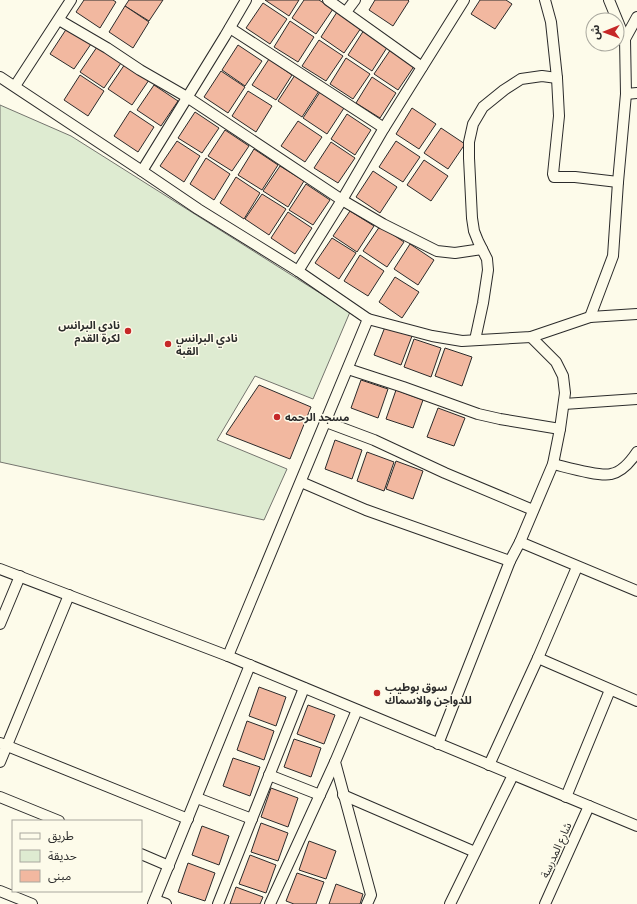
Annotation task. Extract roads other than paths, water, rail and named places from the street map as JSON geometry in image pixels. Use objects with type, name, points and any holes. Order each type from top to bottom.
[{"type":"street","points":[[15,86],[71,0]]},
{"type":"street","points":[[142,171],[246,0]]},
{"type":"street","points":[[328,0],[422,67]]},
{"type":"street","points":[[346,12],[355,0]]},
{"type":"street","points":[[298,271],[384,128],[464,0]]},
{"type":"street","points":[[545,0],[551,22],[557,78],[559,116],[552,174],[554,177],[618,182]]},
{"type":"street","points":[[609,0],[614,12]]},
{"type":"street","points":[[590,317],[613,256],[626,94],[625,39],[637,17]]},
{"type":"street","points":[[58,20],[187,97],[342,200],[383,224],[437,251],[455,253],[482,249]]},
{"type":"street","points":[[230,28],[384,128]]},
{"type":"street","points":[[475,340],[488,270],[486,259],[474,231],[472,218],[468,158],[472,124],[483,107],[504,90],[521,79],[542,76],[557,78]]},
{"type":"street","points":[[0,77],[198,209],[298,271],[368,319],[432,336],[462,341],[530,337],[590,317],[637,314]]},
{"type":"street","points":[[626,94],[637,93]]},
{"type":"street","points":[[228,656],[368,319]]},
{"type":"street","points":[[438,744],[510,562],[553,464],[564,404],[565,393],[563,376],[556,362],[530,337]]},
{"type":"street","points":[[348,369],[478,414],[560,429]]},
{"type":"street","points":[[564,404],[637,399]]},
{"type":"street","points":[[326,422],[374,440],[445,473],[533,510]]},
{"type":"street","points":[[553,464],[597,474],[611,474],[622,470],[637,452]]},
{"type":"street","points":[[301,482],[366,510],[510,562]]},
{"type":"street","points":[[520,542],[637,591]]},
{"type":"street","points":[[489,765],[538,658],[577,567]]},
{"type":"street","points":[[0,569],[228,656],[637,826]]},
{"type":"street","points":[[0,624],[20,576]]},
{"type":"street","points":[[0,762],[3,745],[69,595]]},
{"type":"street","points":[[538,658],[637,701]]},
{"type":"street","points":[[166,904],[154,902],[250,665]]},
{"type":"street","points":[[218,904],[304,688]]},
{"type":"street","points":[[566,796],[610,690]]},
{"type":"street","points":[[270,904],[335,762],[357,710]]},
{"type":"street","points":[[3,745],[188,819]]},
{"type":"street","points":[[335,762],[371,901]]},
{"type":"street","points":[[452,903],[513,775]]},
{"type":"street","points":[[269,776],[320,795]]},
{"type":"street","points":[[343,795],[475,852]]},
{"type":"street","points":[[0,797],[57,820]]},
{"type":"street","points":[[197,798],[252,819]]},
{"type":"street","name":"شارع المدرسة","points":[[545,904],[589,806]]},
{"type":"street","points":[[142,854],[169,866]]},
{"type":"street","points":[[0,892],[32,904]]},
{"type":"place","name":"نادي البرانس لكرة القدم","points":[[128,331]]},
{"type":"place","name":"نادي البرانس القبة","points":[[168,344]]},
{"type":"place","name":"مسجد الرحمه","points":[[277,417]]},
{"type":"place","name":"سوق بوطيب للدواجن والاسماك","points":[[377,693]]}]
